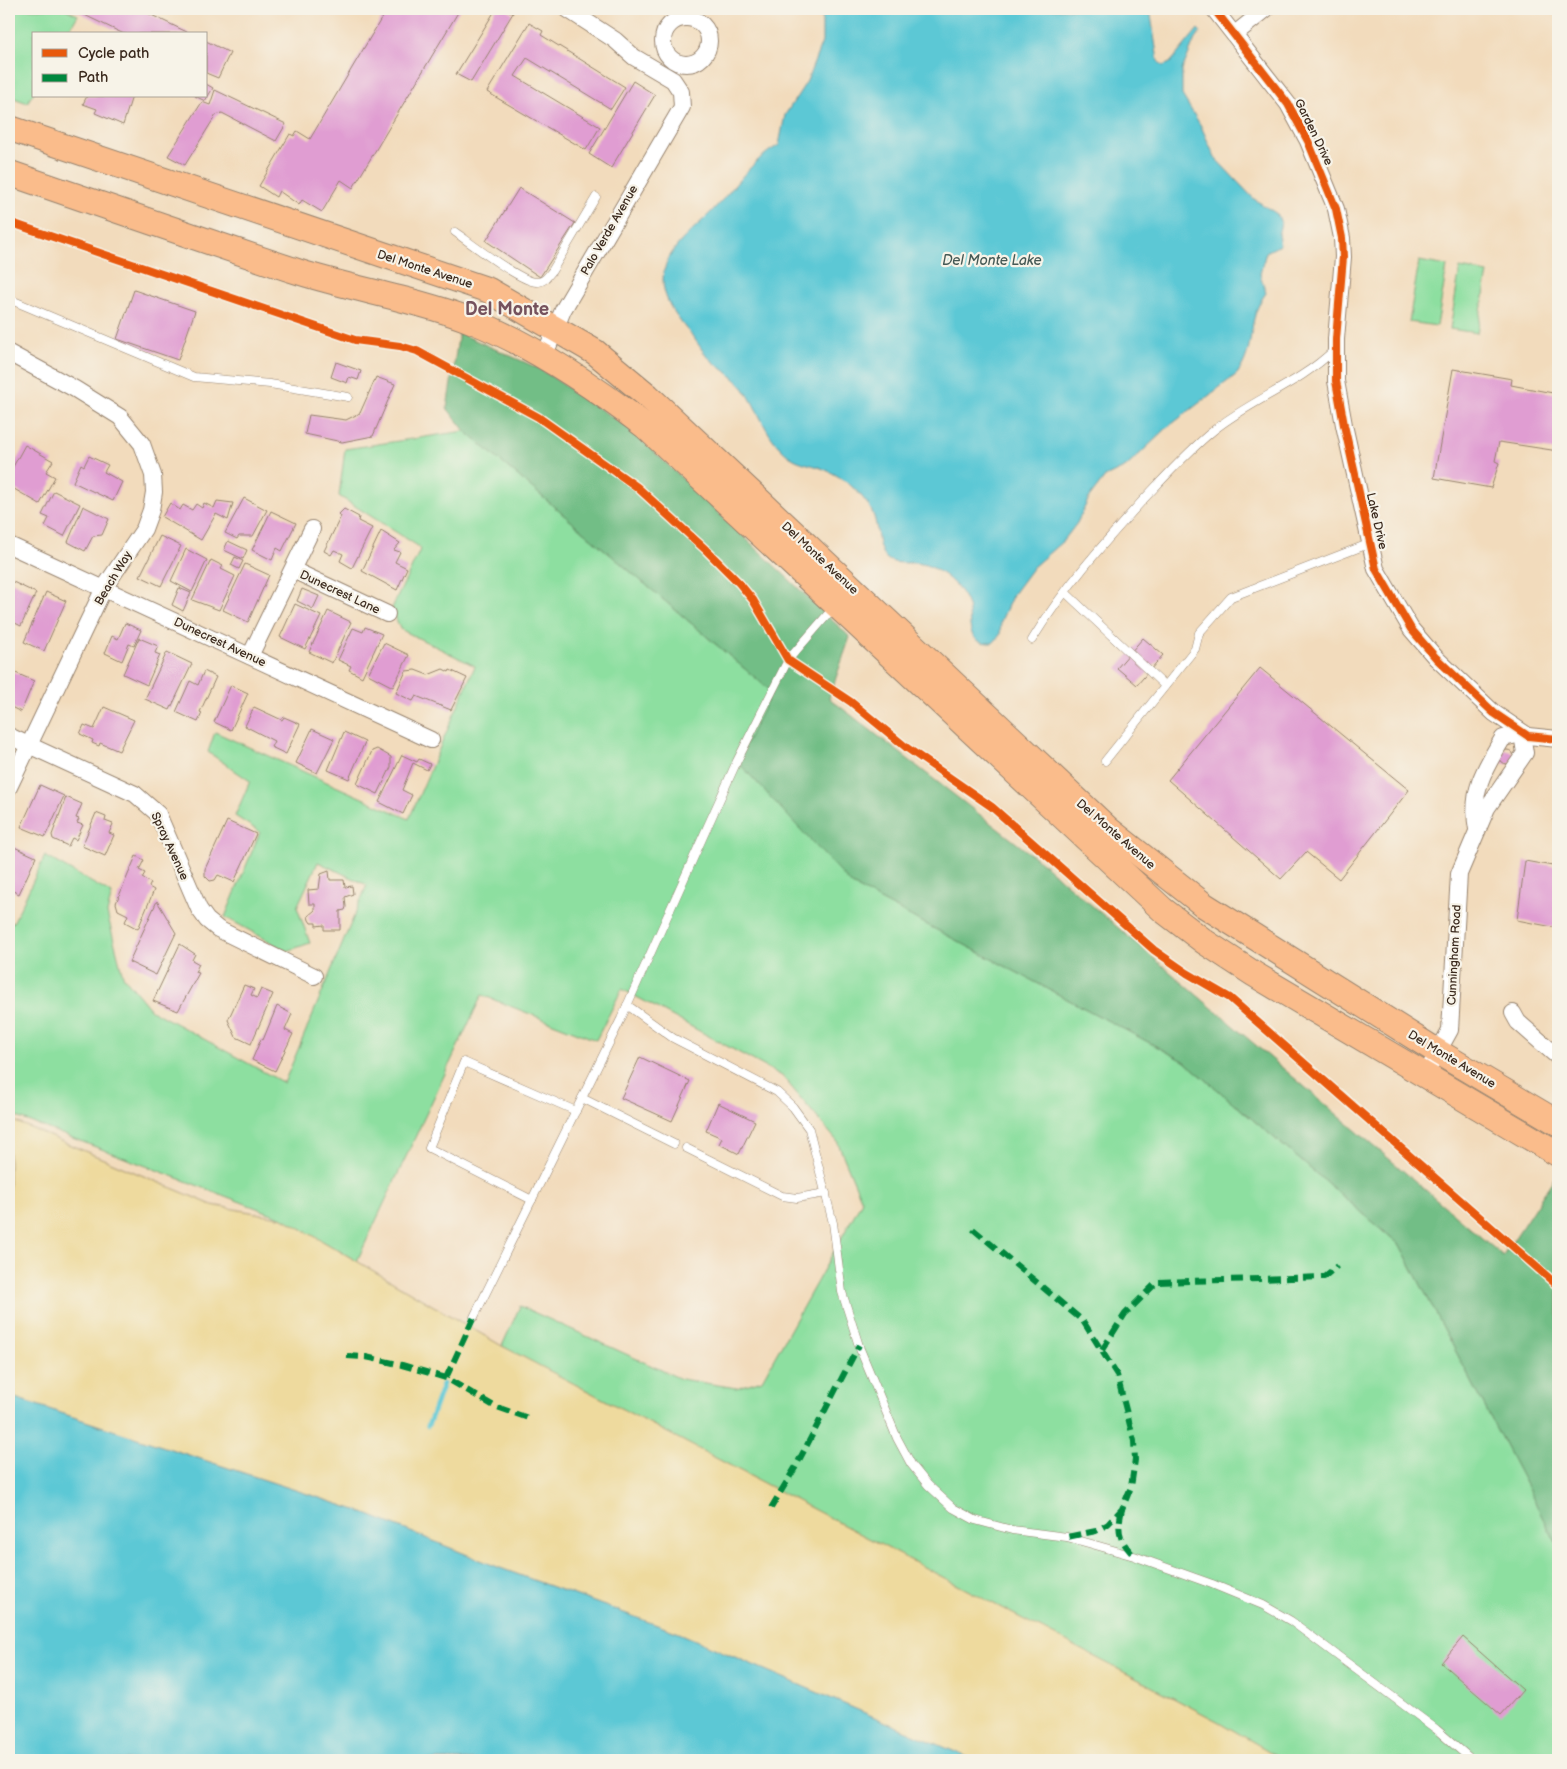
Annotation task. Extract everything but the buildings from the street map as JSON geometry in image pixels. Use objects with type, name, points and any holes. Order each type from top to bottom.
[{"type":"main road","name":"Del Monte Avenue","points":[[9,128],[488,290],[557,328],[594,352],[648,396],[994,723],[1108,829],[1157,870],[1204,905],[1438,1052],[1558,1123]]},
{"type":"main road","name":"Del Monte Avenue","points":[[9,173],[331,282],[400,298],[471,321],[544,356],[614,402],[644,426],[1162,910],[1205,942],[1254,974],[1424,1077],[1558,1154]]},
{"type":"street","points":[[567,9],[588,15],[634,57],[673,80],[680,64]]},
{"type":"street","name":"Garden Drive","points":[[1214,9],[1288,104],[1308,141],[1336,209],[1342,238],[1343,257]]},
{"type":"street","points":[[1235,34],[1266,9]]},
{"type":"street","points":[[693,13],[704,26],[710,41],[708,49],[699,61],[692,64],[680,64],[671,60],[665,53],[662,38],[669,24],[693,13]]},
{"type":"street","name":"Palo Verde Avenue","points":[[544,356],[563,310],[682,107],[681,92],[673,80]]},
{"type":"street","name":"Lake Drive","points":[[1343,257],[1335,349],[1338,398],[1376,569],[1411,629],[1436,658],[1494,713],[1522,734]]},
{"type":"street","name":"Beach Way","points":[[9,353],[75,388],[120,417],[133,430],[142,444],[153,475],[151,510],[144,529],[104,588],[9,787]]},
{"type":"street","name":"Dunecrest Lane","points":[[250,656],[312,528]]},
{"type":"street","name":"Dunecrest Avenue","points":[[9,544],[431,740]]},
{"type":"street","name":"Dunecrest Lane","points":[[293,570],[387,614]]},
{"type":"street","points":[[1522,734],[1536,738],[1558,739]]},
{"type":"street","name":"Cunningham Road","points":[[1424,1077],[1450,1030],[1459,874],[1487,808],[1525,753],[1522,734],[1503,738],[1477,784],[1474,816],[1477,830]]},
{"type":"street","name":"Spray Avenue","points":[[9,736],[135,794],[148,803],[158,814],[198,909],[206,920],[218,929],[314,976]]},
{"type":"street","points":[[1513,1013],[1518,1022],[1558,1057]]},
{"type":"lane","points":[[456,232],[518,275],[531,282],[538,282],[544,280],[552,271],[596,197]]},
{"type":"lane","points":[[9,299],[194,376],[270,384],[348,397]]},
{"type":"lane","points":[[1032,640],[1046,617],[1097,550],[1159,483],[1214,430],[1317,367],[1335,349]]},
{"type":"lane","points":[[1105,761],[1195,649],[1199,634],[1230,597],[1371,543]]},
{"type":"lane","points":[[1065,592],[1166,686]]},
{"type":"lane","points":[[474,1317],[628,1005],[737,761],[788,660],[836,605]]},
{"type":"lane","points":[[628,1005],[673,1038],[776,1092],[793,1107],[809,1129],[833,1222],[842,1292],[864,1358],[897,1438],[911,1464],[928,1485],[953,1508],[975,1520],[1012,1530],[1066,1537],[1134,1556],[1212,1584],[1263,1606],[1291,1621],[1436,1729],[1472,1760]]},
{"type":"lane","points":[[532,1200],[428,1148],[464,1062],[576,1110]]},
{"type":"lane","points":[[582,1098],[674,1144]]},
{"type":"lane","points":[[686,1148],[782,1196],[796,1198],[826,1193]]},
{"type":"green space","points":[[9,9],[65,9],[78,15],[68,32],[32,32],[32,95],[27,103],[9,96]]},
{"type":"green space","points":[[1419,261],[1447,266],[1437,326],[1409,322]]},
{"type":"green space","points":[[1460,268],[1488,273],[1477,333],[1450,329]]},
{"type":"green space","points":[[459,333],[540,369],[630,429],[850,637],[829,698],[1041,862],[1503,1256],[1558,1172],[1558,1546],[1400,1245],[1184,1061],[852,885],[737,761],[772,692],[465,431],[447,408]]},
{"type":"green space","points":[[465,431],[772,692],[852,885],[1184,1061],[1400,1245],[1558,1546],[1558,1760],[1284,1760],[1219,1722],[502,1346],[520,1306],[681,1379],[736,1388],[762,1380],[862,1201],[837,1141],[782,1076],[622,989],[596,1040],[482,995],[357,1261],[283,1218],[9,1114],[9,921],[13,923],[45,856],[112,894],[107,913],[123,976],[151,1010],[284,1083],[367,885],[318,862],[297,907],[310,943],[287,951],[225,917],[260,832],[235,816],[250,781],[208,752],[215,732],[409,819],[475,666],[400,629],[392,608],[421,548],[339,496],[345,449]]},
{"type":"sand","points":[[9,1119],[212,1205],[283,1218],[502,1346],[1219,1722],[1284,1760],[974,1760],[679,1633],[500,1568],[356,1510],[9,1396]]},
{"type":"water","name":"Del Monte Lake","points":[[822,9],[1150,9],[1158,61],[1163,66],[1170,63],[1198,29],[1201,32],[1195,39],[1182,70],[1182,95],[1201,126],[1215,158],[1254,199],[1277,214],[1281,223],[1278,235],[1280,245],[1266,252],[1260,274],[1266,293],[1255,314],[1247,354],[1237,374],[1168,427],[1126,467],[1105,477],[1089,498],[1077,523],[1064,540],[1033,567],[1013,594],[1001,621],[1000,635],[993,643],[977,640],[973,636],[965,599],[956,586],[943,574],[922,564],[898,563],[886,558],[880,547],[873,513],[865,500],[855,490],[832,473],[787,455],[776,444],[744,389],[705,354],[673,311],[664,291],[664,269],[673,251],[707,217],[751,167],[779,145],[785,115],[807,81],[822,42]]},
{"type":"water","points":[[9,1396],[356,1510],[500,1568],[679,1633],[974,1760],[9,1760]]},
{"type":"waterway","points":[[428,1426],[443,1384]]},
{"type":"marked path","points":[[973,1229],[1083,1321],[1117,1375],[1134,1441],[1135,1460],[1131,1487],[1122,1509],[1108,1524],[1096,1531],[1067,1537]]},
{"type":"marked path","points":[[1102,1350],[1125,1314],[1157,1282],[1324,1277],[1337,1266]]},
{"type":"marked path","points":[[446,1378],[474,1317]]},
{"type":"marked path","points":[[771,1508],[795,1468],[859,1345]]},
{"type":"marked path","points":[[347,1356],[366,1357],[446,1378],[494,1406],[531,1419]]},
{"type":"marked path","points":[[1122,1509],[1120,1534],[1134,1556]]},
{"type":"cycle path","points":[[1214,9],[1288,104],[1308,141],[1336,209],[1342,238],[1343,257],[1336,339],[1336,381],[1376,569],[1411,629],[1436,658],[1494,713],[1528,736],[1558,739]]},
{"type":"cycle path","points":[[9,222],[355,340],[400,346],[417,351],[538,417],[637,487],[705,549],[753,600],[788,660],[851,702],[907,748],[992,807],[1154,950],[1187,973],[1230,998],[1558,1286]]},
{"type":"district","name":"Del Monte","points":[[507,309]]}]
